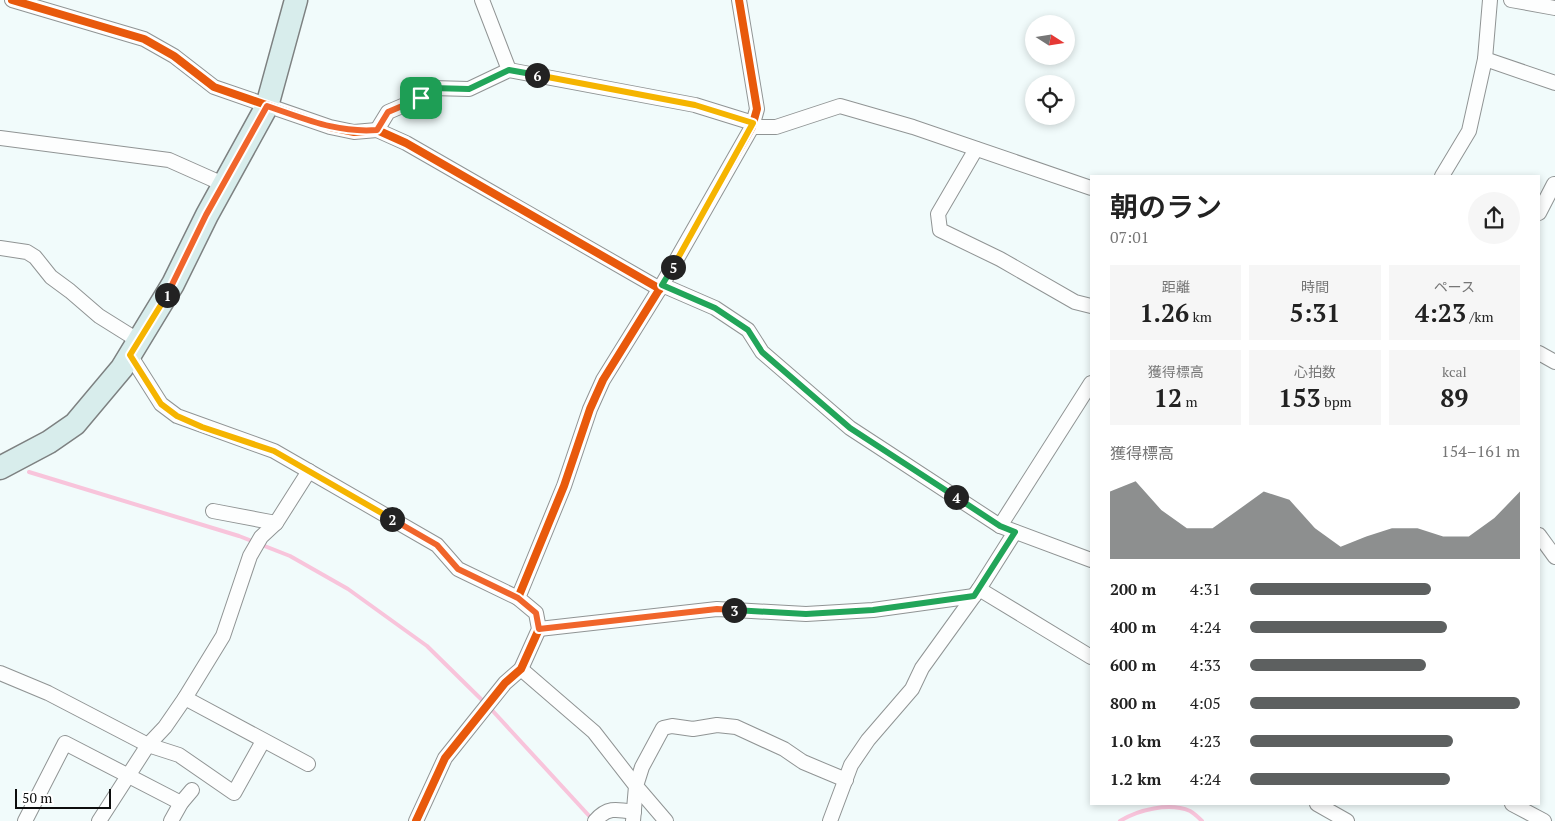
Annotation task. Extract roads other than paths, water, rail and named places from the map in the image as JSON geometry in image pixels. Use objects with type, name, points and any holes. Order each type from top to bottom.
[{"type":"main road","points":[[0,468],[49,442],[76,424],[122,368],[135,348],[173,284],[223,184],[267,106],[296,0]]},
{"type":"street","points":[[12,0],[144,39],[174,56],[214,87],[330,127],[354,132],[377,130],[406,142],[661,287],[715,308],[748,330],[762,352],[850,428],[1000,526],[1090,560]]},
{"type":"street","points":[[482,0],[509,70]]},
{"type":"street","points":[[518,598],[564,486],[573,456],[600,387],[661,287],[753,125],[757,109],[739,0]]},
{"type":"street","points":[[1443,175],[1469,130],[1485,59],[1490,0]]},
{"type":"street","points":[[1511,0],[1555,8]]},
{"type":"street","points":[[1485,59],[1555,83]]},
{"type":"street","points":[[377,130],[388,112],[421,98],[432,88],[469,89],[509,70],[695,105],[753,125],[776,127],[840,106],[1090,188]]},
{"type":"street","points":[[0,138],[169,160],[223,184]]},
{"type":"street","points":[[976,149],[938,214],[940,230],[1000,259],[1075,302],[1090,306]]},
{"type":"street","points":[[1540,209],[1548,188]]},
{"type":"street","points":[[0,248],[27,252],[36,257],[51,277],[70,290],[135,348],[161,404],[177,416],[202,427],[274,451],[437,545],[458,569],[518,598],[536,613],[539,629],[521,669],[505,683],[445,758],[416,821]]},
{"type":"street","points":[[1540,354],[1555,362]]},
{"type":"street","points":[[1000,526],[1090,385]]},
{"type":"street","points":[[99,821],[148,744],[166,727],[185,698],[222,636],[250,556],[261,537],[276,523],[309,471]]},
{"type":"street","points":[[213,510],[276,523]]},
{"type":"street","points":[[830,821],[851,765],[868,740],[912,689],[922,668],[976,593],[1015,532]]},
{"type":"street","points":[[1540,536],[1555,558]]},
{"type":"street","points":[[539,629],[717,609],[806,614],[873,610],[976,593],[1090,656]]},
{"type":"street","points":[[521,669],[594,732],[666,821]]},
{"type":"street","points":[[0,673],[48,693],[148,744],[179,755],[234,793],[263,740]]},
{"type":"street","points":[[185,698],[308,764]]},
{"type":"street","points":[[595,821],[602,812],[610,808],[633,816],[636,786],[642,767],[663,728],[672,726],[693,729],[717,725],[736,727],[784,748],[803,762],[846,780]]},
{"type":"street","points":[[25,821],[68,738],[128,776],[181,803]]},
{"type":"street","points":[[171,821],[181,803],[192,790]]},
{"type":"street","points":[[1318,805],[1332,817],[1347,821]]},
{"type":"street","points":[[1514,805],[1544,821]]},
{"type":"waterway","points":[[29,472],[239,536],[290,556],[348,589],[427,646],[485,703]]},
{"type":"waterway","points":[[490,708],[592,819]]},
{"type":"waterway","points":[[1120,821],[1145,811],[1163,807],[1182,808],[1195,814],[1202,821]]}]
